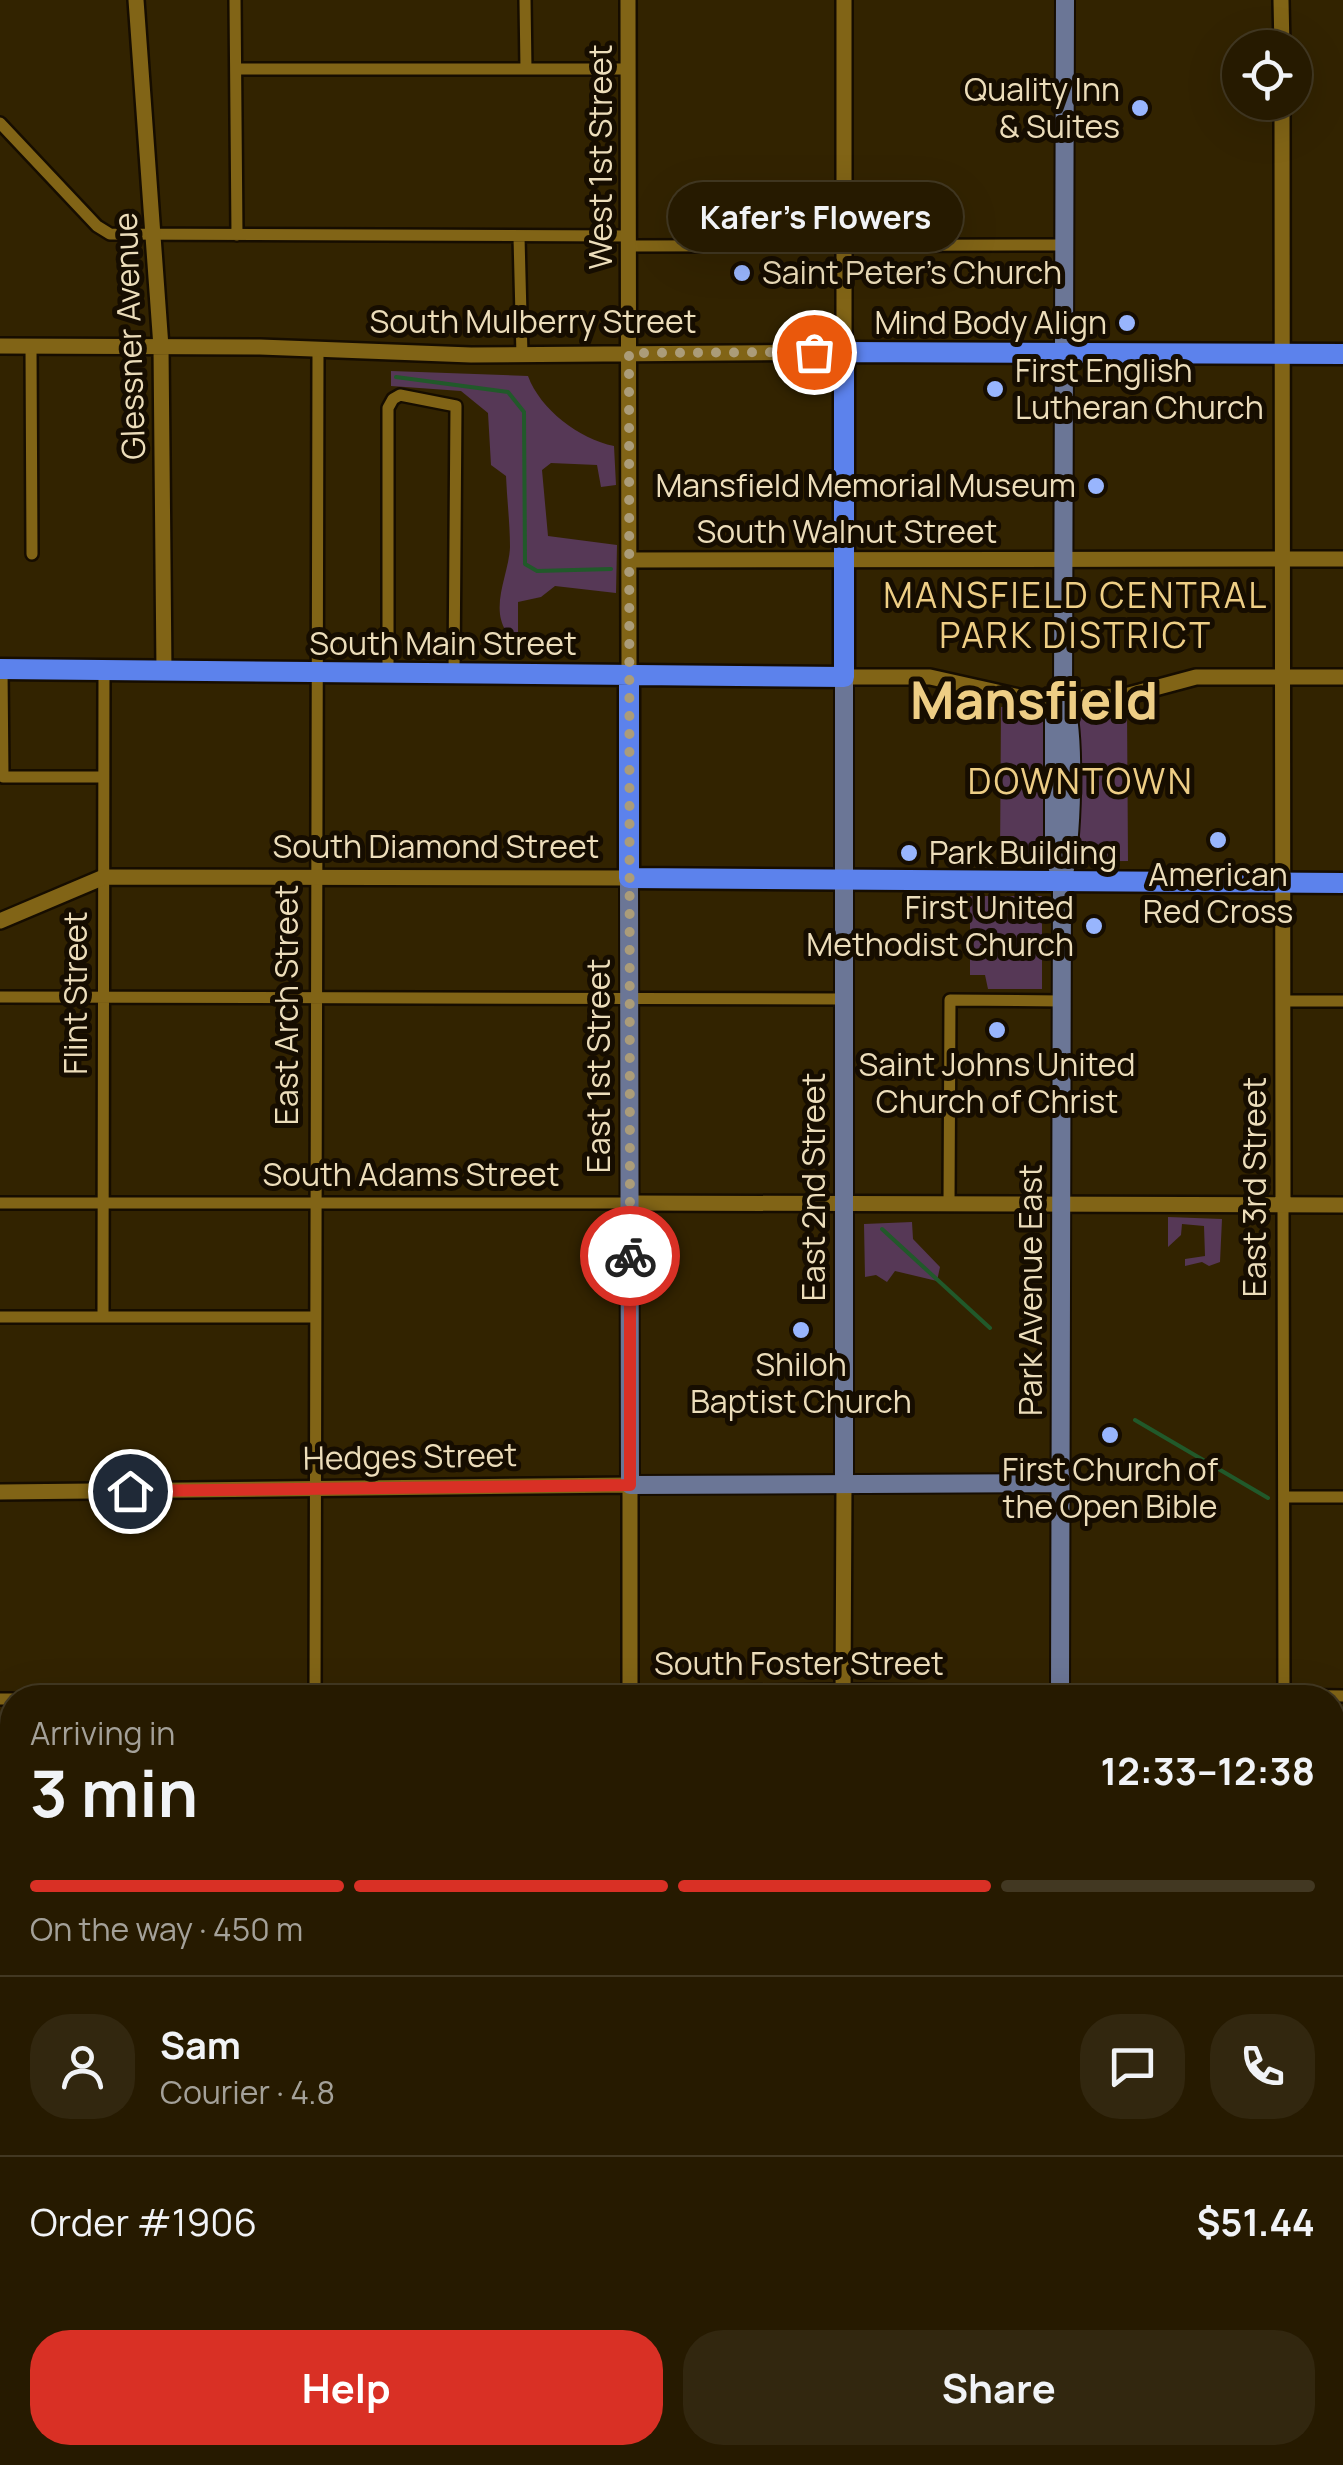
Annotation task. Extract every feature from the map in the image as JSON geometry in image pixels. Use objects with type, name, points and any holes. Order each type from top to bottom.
[{"type":"highway","name":"South Mulberry Street","points":[[844,352],[1343,354]]},
{"type":"highway","points":[[844,352],[844,677]]},
{"type":"highway","name":"South Main Street","points":[[6,666],[164,672],[844,677]]},
{"type":"highway","name":"East 1st Street","points":[[629,674],[629,878]]},
{"type":"highway","name":"South Diamond Street","points":[[629,878],[1343,883]]},
{"type":"main road","name":"Park Avenue East","points":[[1060,1685],[1062,882],[1069,838],[1069,716],[1063,697],[1065,0]]},
{"type":"main road","name":"East 2nd Street","points":[[844,677],[844,1484]]},
{"type":"main road","name":"East 1st Street","points":[[629,878],[630,1485]]},
{"type":"main road","name":"Hedges Street","points":[[630,1485],[1060,1483]]},
{"type":"street","name":"Glessner Avenue","points":[[136,0],[161,347],[164,672]]},
{"type":"street","points":[[235,0],[236,235]]},
{"type":"street","points":[[525,0],[526,69]]},
{"type":"street","name":"West 1st Street","points":[[628,0],[629,674]]},
{"type":"street","points":[[844,0],[844,352]]},
{"type":"street","points":[[1282,0],[1282,30]]},
{"type":"street","points":[[236,69],[628,68]]},
{"type":"street","name":"East 3rd Street","points":[[1282,120],[1284,1685]]},
{"type":"street","points":[[0,123],[104,232],[1065,245]]},
{"type":"street","points":[[519,237],[522,355]]},
{"type":"street","name":"South Mulberry Street","points":[[0,346],[522,355],[844,352]]},
{"type":"street","points":[[31,347],[32,554]]},
{"type":"street","name":"East Arch Street","points":[[315,1685],[318,351]]},
{"type":"street","points":[[388,673],[388,408],[392,398],[400,396],[456,406],[454,673]]},
{"type":"street","name":"South Walnut Street","points":[[629,560],[1343,559]]},
{"type":"street","points":[[6,666],[3,777],[104,777]]},
{"type":"street","name":"Flint Street","points":[[103,1316],[104,670]]},
{"type":"street","name":"South Main Street","points":[[844,677],[930,677],[1009,696],[1063,697],[1125,696],[1196,677],[1343,676]]},
{"type":"street","name":"South Diamond Street","points":[[0,921],[104,877],[629,878]]},
{"type":"street","points":[[0,997],[844,999]]},
{"type":"street","points":[[949,1204],[950,1000],[1062,1000]]},
{"type":"street","points":[[1283,1001],[1343,1001]]},
{"type":"street","name":"South Adams Street","points":[[0,1203],[1343,1205]]},
{"type":"street","points":[[0,1317],[314,1317]]},
{"type":"street","name":"East 2nd Street","points":[[843,1685],[844,1484]]},
{"type":"street","name":"Hedges Street","points":[[0,1492],[630,1485]]},
{"type":"street","name":"East 1st Street","points":[[630,1485],[630,1685]]},
{"type":"street","points":[[1284,1497],[1343,1497]]},
{"type":"shaded area","points":[[391,371],[528,376],[542,400],[562,421],[587,437],[614,446],[616,485],[601,487],[597,465],[551,463],[542,470],[548,536],[617,545],[616,593],[555,586],[541,597],[518,602],[518,635],[506,631],[500,611],[510,547],[506,476],[491,465],[488,413],[461,391],[391,386]]},
{"type":"shaded area","points":[[1001,707],[1127,709],[1128,861],[1000,862]]},
{"type":"shaded area","points":[[970,896],[1042,896],[1042,989],[988,989],[985,975],[970,975]]},
{"type":"shaded area","points":[[1168,1217],[1222,1219],[1220,1262],[1185,1266],[1185,1259],[1205,1256],[1204,1226],[1182,1224],[1181,1235],[1168,1247]]},
{"type":"shaded area","points":[[912,1222],[913,1239],[940,1267],[937,1281],[895,1271],[887,1282],[876,1275],[865,1277],[864,1224]]},
{"type":"waterway","points":[[396,377],[508,392],[524,412],[525,564],[537,571],[611,569]]},
{"type":"waterway","points":[[882,1229],[990,1328]]},
{"type":"waterway","points":[[1135,1420],[1268,1498]]},
{"type":"way so far","points":[[630,1256],[629,353],[814,352]]},
{"type":"place","name":"Quality Inn & Suites","points":[[1140,108]]},
{"type":"place","name":"Saint Peter's Church","points":[[742,273]]},
{"type":"place","name":"Mind Body Align","points":[[1127,323]]},
{"type":"place","name":"Kafer's Flowers","points":[[814,352]]},
{"type":"place","name":"First English Lutheran Church","points":[[995,389]]},
{"type":"place","name":"Mansfield Memorial Museum","points":[[1096,486]]},
{"type":"place","name":"American Red Cross","points":[[1218,840]]},
{"type":"place","name":"Park Building","points":[[909,853]]},
{"type":"place","name":"First United Methodist Church","points":[[1094,926]]},
{"type":"place","name":"Saint Johns United Church of Christ","points":[[997,1030]]},
{"type":"place","name":"Shiloh Baptist Church","points":[[801,1330]]},
{"type":"place","name":"First Church of the Open Bible","points":[[1110,1435]]},
{"type":"district","name":"MANSFIELD CENTRAL PARK DISTRICT","points":[[1076,616]]},
{"type":"district","name":"Mansfield","points":[[1034,701]]},
{"type":"district","name":"DOWNTOWN","points":[[1081,782]]},
{"type":"route","points":[[130,1491],[630,1485],[630,1256]]}]
